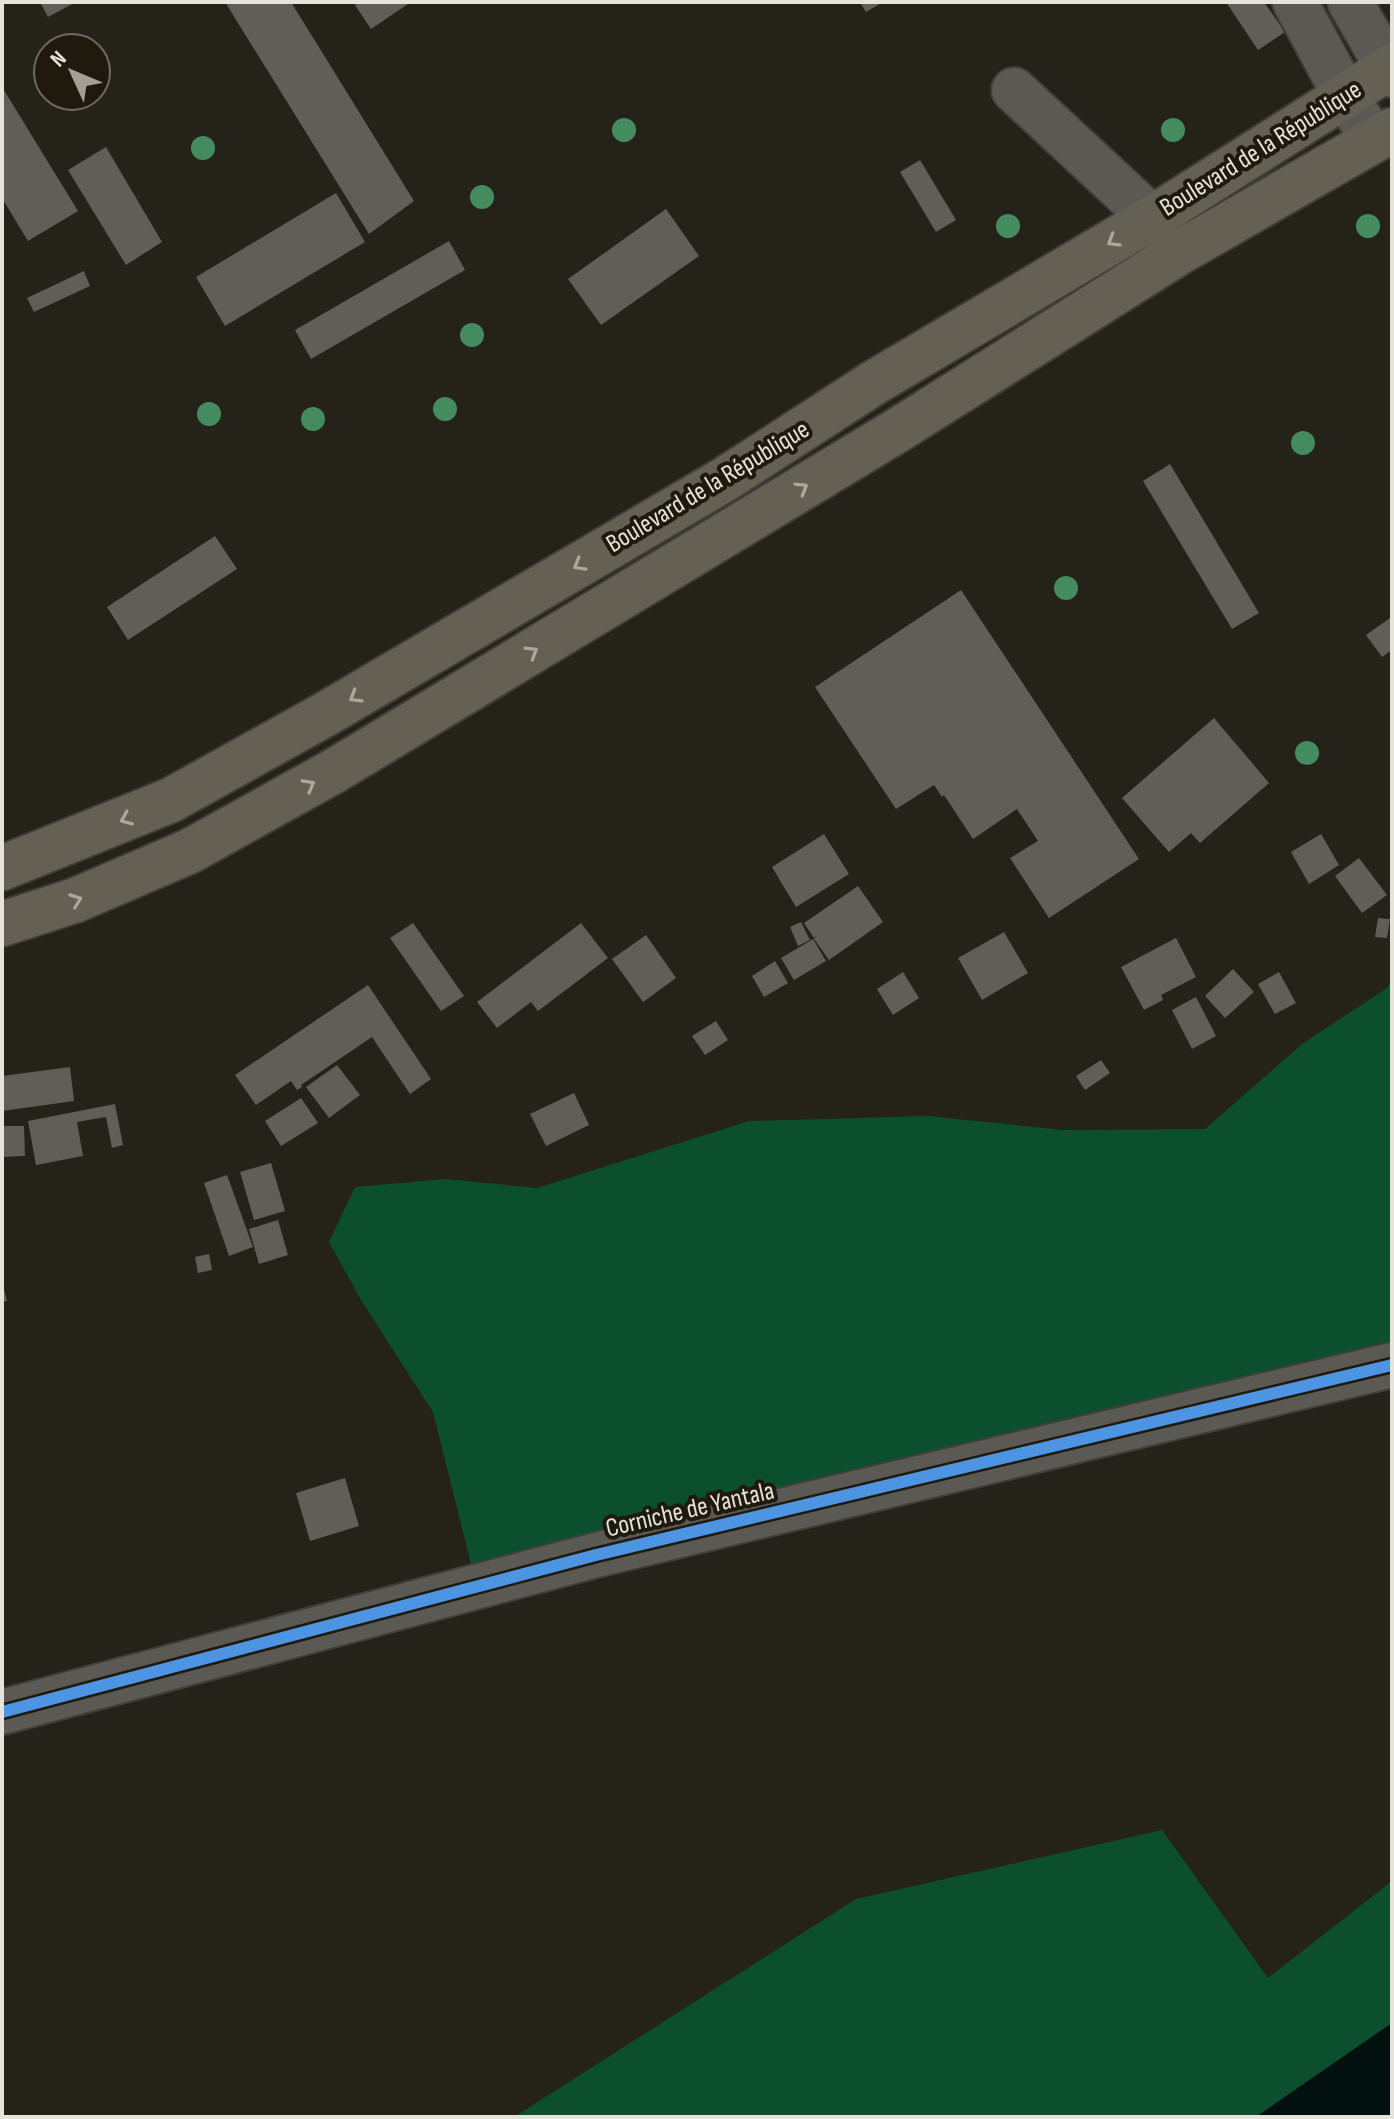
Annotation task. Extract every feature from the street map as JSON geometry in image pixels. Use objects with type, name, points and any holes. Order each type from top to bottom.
[{"type":"main road","name":"Boulevard de la République","points":[[2,868],[171,800],[324,715],[721,481],[875,382],[1152,218],[1391,70]]},
{"type":"main road","name":"Boulevard de la République","points":[[2,924],[76,900],[190,851],[334,771],[907,424],[1180,252],[1383,135]]},
{"type":"main road","points":[[875,382],[907,424]]},
{"type":"main road","points":[[721,481],[750,520]]},
{"type":"main road","points":[[434,650],[460,696]]},
{"type":"street","points":[[1295,2],[1346,97],[1383,135]]},
{"type":"street","points":[[1350,2],[1391,70]]},
{"type":"street","points":[[1014,90],[1152,218],[1180,252]]},
{"type":"street","name":"Corniche de Yantala","points":[[2,1712],[596,1555],[1392,1365]]},
{"type":"green space","points":[[1392,979],[1392,1349],[473,1572],[433,1412],[361,1300],[329,1242],[355,1187],[445,1179],[537,1188],[749,1121],[928,1116],[1063,1130],[1205,1129],[1302,1044],[1387,988]]},
{"type":"green space","points":[[1162,1830],[1268,1978],[1392,1881],[1392,2023],[1256,2117],[514,2117],[856,1899]]},
{"type":"shaded area","points":[[1392,2023],[1392,2117],[1256,2117]]},
{"type":"building","points":[[40,2],[76,2],[48,17]]},
{"type":"building","points":[[225,2],[291,2],[414,201],[369,234]]},
{"type":"building","points":[[360,2],[411,2],[371,29],[355,5]]},
{"type":"building","points":[[860,2],[883,2],[866,12]]},
{"type":"building","points":[[1226,2],[1264,2],[1285,32],[1258,50]]},
{"type":"building","points":[[2,87],[78,211],[28,241],[2,198]]},
{"type":"building","points":[[106,147],[162,242],[126,265],[68,170]]},
{"type":"building","points":[[920,160],[956,220],[936,232],[900,172]]},
{"type":"building","points":[[336,193],[365,242],[225,326],[196,277]]},
{"type":"building","points":[[666,209],[699,256],[601,325],[568,279]]},
{"type":"building","points":[[449,241],[465,270],[311,359],[295,330]]},
{"type":"building","points":[[84,271],[90,286],[34,312],[27,298]]},
{"type":"building","points":[[1170,464],[1259,613],[1232,629],[1143,481]]},
{"type":"building","points":[[215,536],[237,569],[128,640],[107,607]]},
{"type":"building","points":[[961,590],[1139,859],[1049,918],[1010,858],[1038,841],[1017,809],[973,839],[934,785],[896,809],[815,687]]},
{"type":"building","points":[[1390,618],[1392,650],[1382,657],[1366,635]]},
{"type":"building","points":[[1214,718],[1269,783],[1200,843],[1191,833],[1169,852],[1122,798]]},
{"type":"building","points":[[824,834],[849,874],[796,907],[772,867]]},
{"type":"building","points":[[1321,834],[1339,865],[1309,884],[1291,852]]},
{"type":"building","points":[[1359,858],[1387,895],[1362,913],[1335,876]]},
{"type":"building","points":[[858,886],[883,922],[829,960],[814,939],[817,936],[814,938],[804,923]]},
{"type":"building","points":[[1378,918],[1390,919],[1387,938],[1375,937]]},
{"type":"building","points":[[801,922],[810,940],[798,946],[790,927]]},
{"type":"building","points":[[413,923],[464,996],[441,1011],[390,938]]},
{"type":"building","points":[[581,923],[608,958],[538,1011],[531,1002],[497,1028],[477,1002]]},
{"type":"building","points":[[1004,932],[1028,973],[982,1000],[958,958]]},
{"type":"building","points":[[646,935],[676,978],[643,1002],[612,959]]},
{"type":"building","points":[[1176,938],[1196,977],[1161,995],[1163,1000],[1144,1010],[1121,967]]},
{"type":"building","points":[[813,939],[826,961],[794,980],[781,958]]},
{"type":"building","points":[[775,961],[788,983],[764,997],[752,976]]},
{"type":"building","points":[[1233,969],[1254,992],[1225,1018],[1205,996]]},
{"type":"building","points":[[903,972],[919,998],[893,1015],[877,989]]},
{"type":"building","points":[[1279,972],[1296,1003],[1275,1014],[1258,984]]},
{"type":"building","points":[[368,985],[431,1079],[410,1094],[372,1037],[297,1090],[291,1081],[256,1105],[235,1075]]},
{"type":"building","points":[[1196,997],[1216,1036],[1192,1049],[1172,1010]]},
{"type":"building","points":[[716,1021],[728,1040],[705,1055],[692,1036]]},
{"type":"building","points":[[1101,1060],[1110,1073],[1085,1090],[1076,1076]]},
{"type":"building","points":[[337,1065],[360,1095],[329,1118],[306,1087]]},
{"type":"building","points":[[70,1067],[74,1101],[2,1111],[2,1076]]},
{"type":"building","points":[[574,1093],[589,1125],[546,1146],[530,1114]]},
{"type":"building","points":[[301,1098],[318,1123],[281,1146],[265,1121]]},
{"type":"building","points":[[115,1104],[123,1145],[112,1148],[106,1117],[77,1122],[83,1156],[36,1165],[28,1121]]},
{"type":"building","points":[[2,1126],[24,1126],[25,1156],[2,1157]]},
{"type":"building","points":[[271,1163],[285,1211],[254,1220],[240,1172]]},
{"type":"building","points":[[227,1175],[253,1247],[229,1256],[204,1183]]},
{"type":"building","points":[[278,1220],[288,1255],[259,1264],[249,1229]]},
{"type":"building","points":[[209,1254],[212,1270],[198,1273],[195,1257]]},
{"type":"building","points":[[2,1281],[7,1301],[2,1302]]},
{"type":"building","points":[[345,1478],[359,1526],[310,1541],[296,1493]]},
{"type":"cycle path","points":[[2,1712],[596,1555],[1392,1365]]}]
